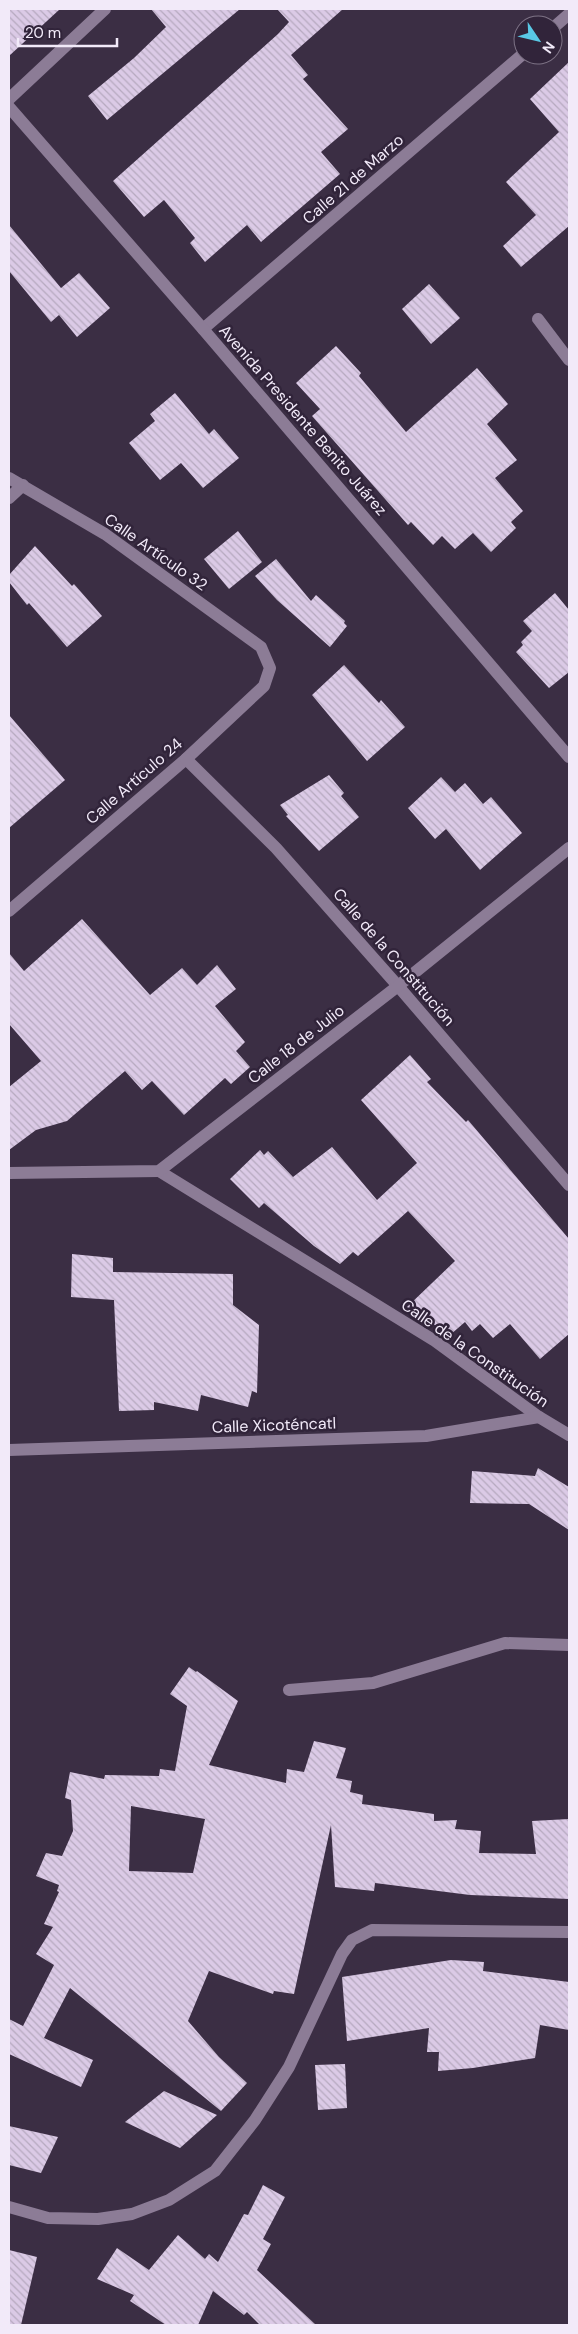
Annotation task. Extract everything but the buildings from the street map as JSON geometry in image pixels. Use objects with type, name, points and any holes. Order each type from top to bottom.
[{"type":"street","points":[[9,98],[105,9]]},
{"type":"street","name":"Calle 21 de Marzo","points":[[203,329],[513,63]]},
{"type":"street","name":"Avenida Presidente Benito Juárez","points":[[9,107],[203,329],[569,757]]},
{"type":"street","points":[[538,319],[569,360]]},
{"type":"street","name":"Calle Artículo 32","points":[[9,478],[24,485],[105,534],[261,647],[270,668]]},
{"type":"street","points":[[9,498],[24,485]]},
{"type":"street","name":"Calle Artículo 24","points":[[9,911],[186,759],[264,686],[270,668]]},
{"type":"street","name":"Calle de la Constitución","points":[[186,759],[276,848],[398,986],[569,1185]]},
{"type":"street","name":"Calle 18 de Julio","points":[[159,1171],[398,986],[569,848]]},
{"type":"street","points":[[9,1173],[159,1171]]},
{"type":"street","name":"Calle de la Constitución","points":[[159,1171],[435,1341],[539,1417],[569,1435]]},
{"type":"street","name":"Calle Xicoténcatl","points":[[9,1450],[426,1436],[539,1417]]},
{"type":"street","points":[[289,1690],[373,1683],[506,1643],[569,1645]]},
{"type":"street","points":[[9,2207],[48,2218],[98,2219],[132,2214],[169,2200],[215,2171],[255,2120],[289,2067],[342,1954],[352,1940],[372,1930],[569,1932]]}]
